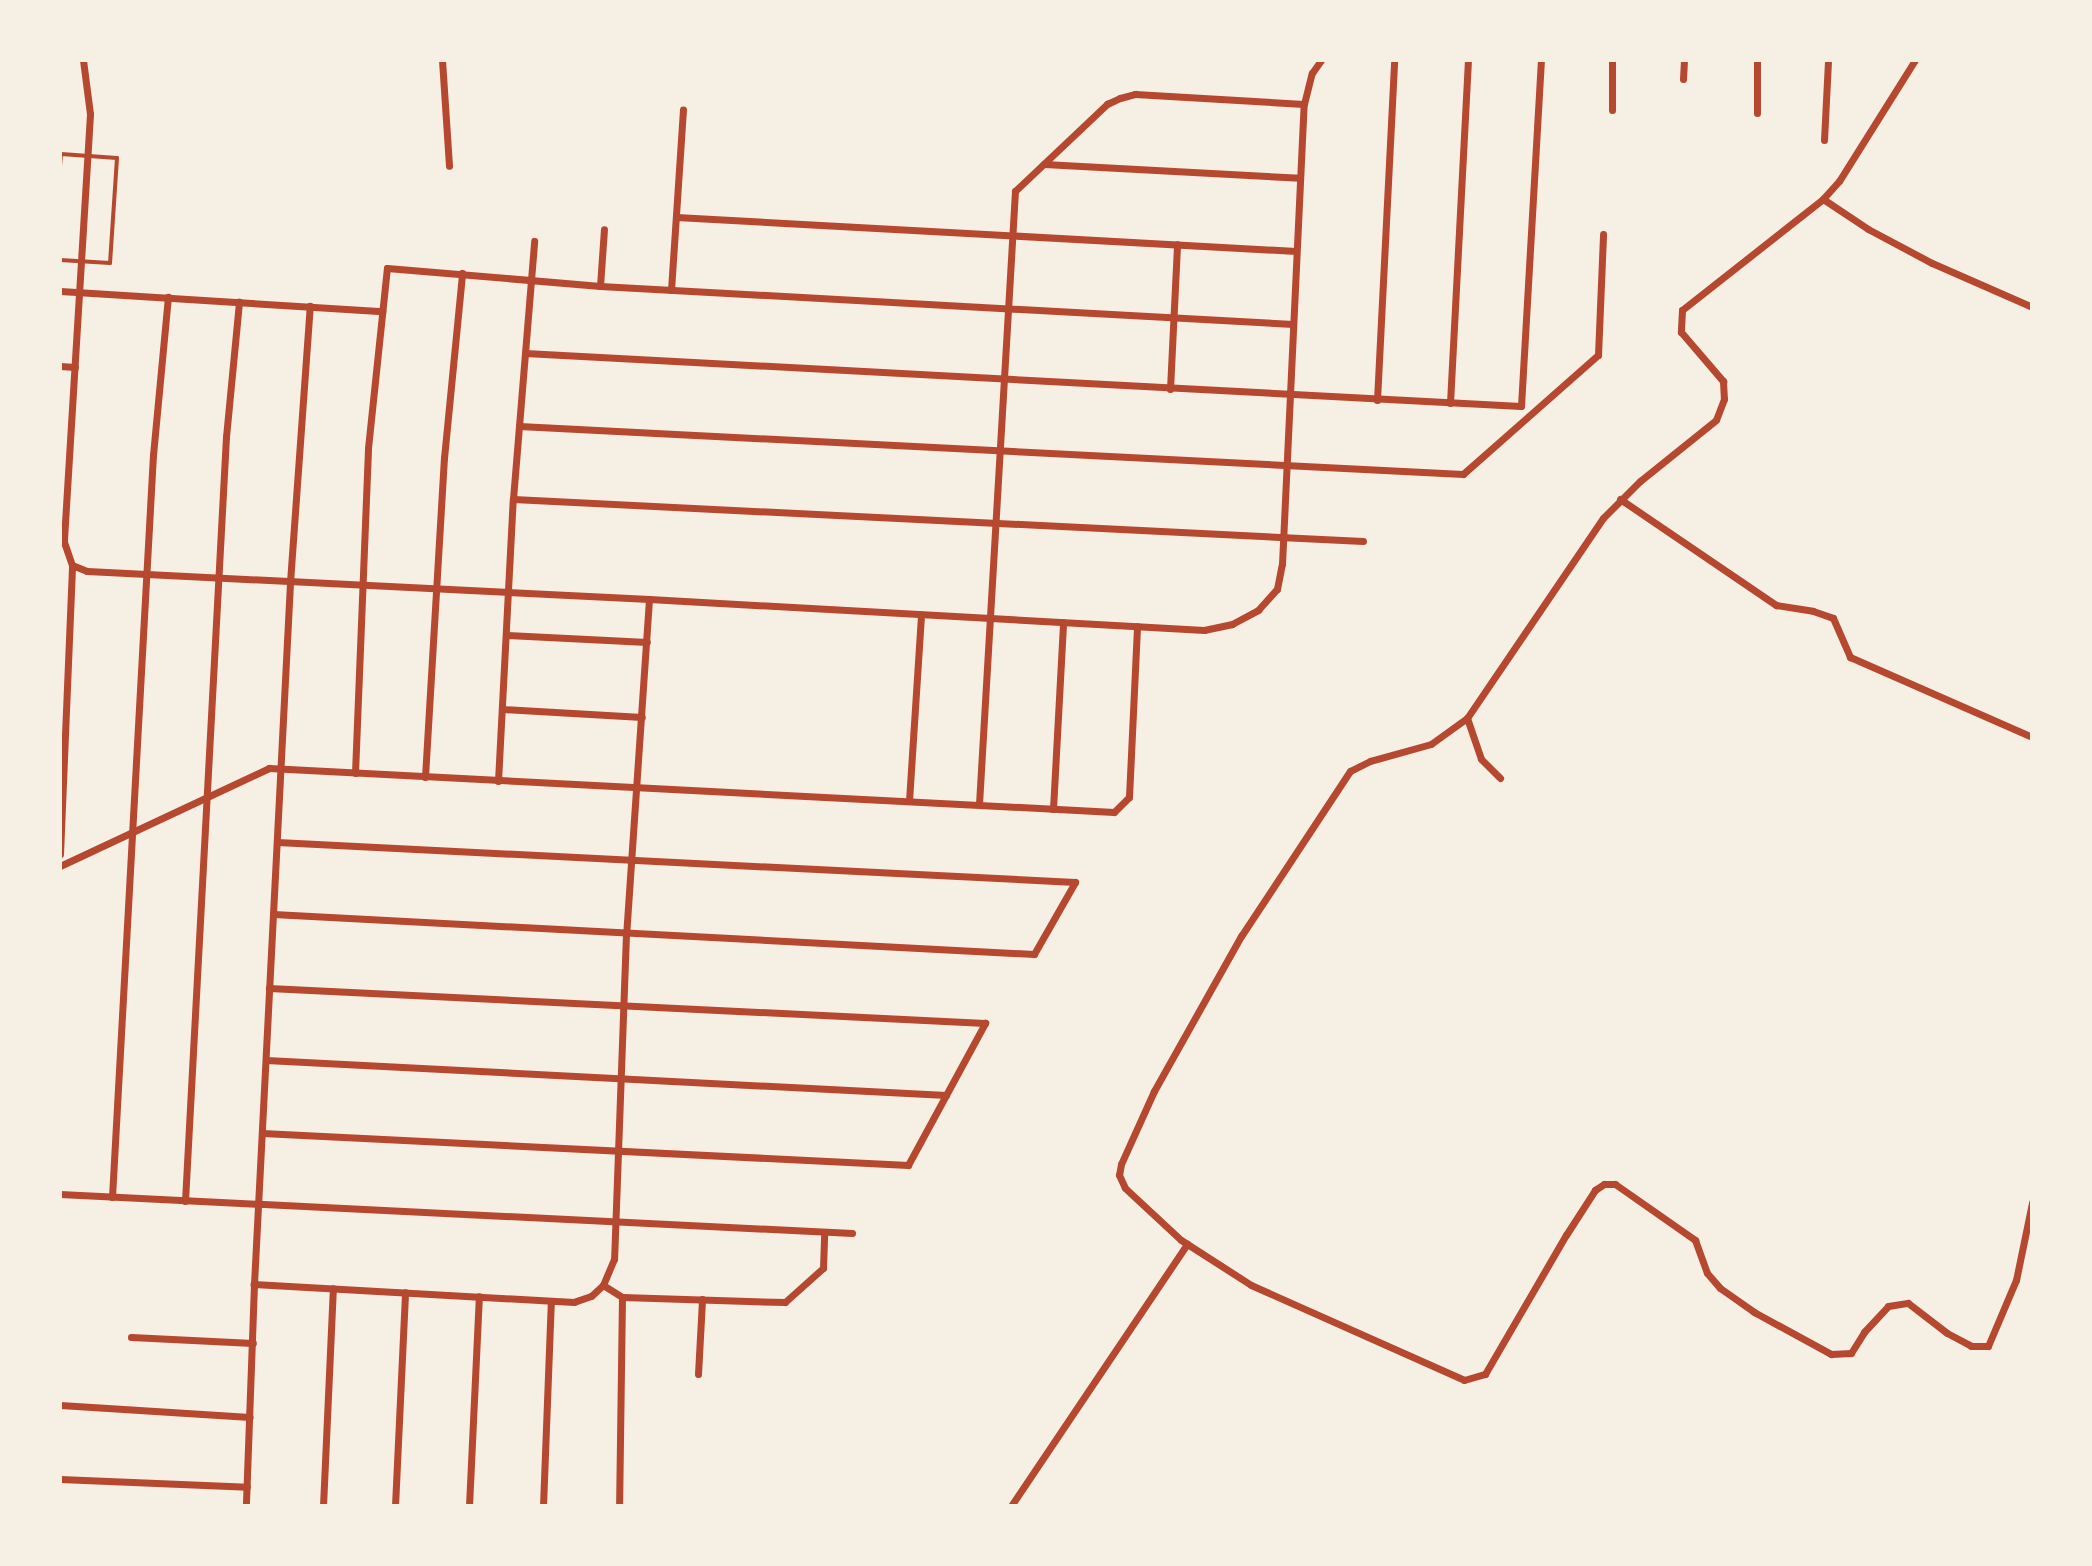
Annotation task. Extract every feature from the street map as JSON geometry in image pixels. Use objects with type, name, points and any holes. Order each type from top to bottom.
[{"type":"street","points":[[83,60],[90,114],[64,542],[64,555],[72,565],[87,571],[1204,630],[1232,624],[1258,610],[1277,589],[1284,538],[1304,104],[1312,73],[1321,60]]},
{"type":"street","points":[[442,60],[449,166]]},
{"type":"street","points":[[1377,400],[1394,60]]},
{"type":"street","points":[[1450,403],[1468,60]]},
{"type":"street","points":[[525,353],[1521,406],[1541,60]]},
{"type":"street","points":[[1612,60],[1612,110]]},
{"type":"street","points":[[1683,79],[1684,60]]},
{"type":"street","points":[[1757,60],[1757,113]]},
{"type":"street","points":[[1824,140],[1828,60]]},
{"type":"street","points":[[1915,60],[1844,172],[1823,199],[1682,310],[1681,332],[1723,381],[1721,410],[1707,428],[1620,499],[1588,539],[1467,718],[1431,744],[1370,761],[1350,771],[1280,873],[1154,1091],[1119,1175],[1125,1188],[1187,1244],[1251,1285],[1464,1380],[1485,1374],[1566,1235],[1595,1190],[1604,1184],[1615,1184],[1695,1240],[1707,1273],[1720,1288],[1754,1312],[1831,1354],[1851,1353],[1864,1332],[1888,1306],[1908,1303],[1947,1333],[1971,1346],[1988,1346],[1999,1326],[2022,1262],[2032,1203]]},
{"type":"street","points":[[979,804],[998,522],[1015,191],[1107,104],[1135,94],[1304,104]]},
{"type":"street","points":[[671,290],[683,109]]},
{"type":"street","points":[[1044,164],[1300,178]]},
{"type":"street","points":[[1823,199],[1894,243],[2032,307]]},
{"type":"street","points":[[676,217],[1296,251]]},
{"type":"street","points":[[600,286],[604,229]]},
{"type":"street","points":[[519,426],[1463,474],[1598,355],[1603,234]]},
{"type":"street","points":[[498,781],[513,499],[534,241]]},
{"type":"street","points":[[1170,389],[1177,244]]},
{"type":"street","points":[[355,773],[368,448],[387,268],[600,286],[1293,324]]},
{"type":"street","points":[[425,777],[444,458],[462,273]]},
{"type":"street","points":[[60,291],[382,311]]},
{"type":"street","points":[[112,1197],[135,832],[146,574],[168,297]]},
{"type":"street","points":[[185,1201],[226,437],[239,302]]},
{"type":"street","points":[[246,1506],[254,1284],[290,582],[310,306]]},
{"type":"street","points":[[60,366],[75,367]]},
{"type":"street","points":[[1006,380],[1290,396]]},
{"type":"street","points":[[60,437],[70,438]]},
{"type":"street","points":[[513,499],[1363,541]]},
{"type":"street","points":[[1620,499],[1776,605],[1833,618],[1850,657],[2032,737]]},
{"type":"street","points":[[60,854],[62,724],[72,565]]},
{"type":"street","points":[[254,1284],[574,1302],[591,1296],[603,1285],[614,1259],[626,934],[649,599]]},
{"type":"street","points":[[909,801],[921,614]]},
{"type":"street","points":[[1053,809],[1063,622]]},
{"type":"street","points":[[60,866],[269,768],[1114,812],[1129,797],[1137,626]]},
{"type":"street","points":[[506,635],[647,642]]},
{"type":"street","points":[[502,709],[642,717]]},
{"type":"street","points":[[60,712],[62,724]]},
{"type":"street","points":[[1467,718],[1481,759],[1500,778]]},
{"type":"street","points":[[273,914],[1034,954],[1075,882],[277,842]]},
{"type":"street","points":[[262,1133],[908,1165],[985,1023],[269,988]]},
{"type":"street","points":[[266,1060],[946,1095]]},
{"type":"street","points":[[60,1194],[852,1233]]},
{"type":"street","points":[[603,1285],[622,1297],[785,1302],[823,1268],[824,1232]]},
{"type":"street","points":[[1011,1506],[1187,1244]]},
{"type":"street","points":[[323,1506],[333,1288]]},
{"type":"street","points":[[395,1506],[405,1292]]},
{"type":"street","points":[[469,1506],[479,1296]]},
{"type":"street","points":[[619,1506],[622,1297]]},
{"type":"street","points":[[698,1374],[702,1299]]},
{"type":"street","points":[[543,1506],[551,1301]]},
{"type":"street","points":[[131,1337],[253,1343]]},
{"type":"street","points":[[60,1405],[250,1417]]},
{"type":"street","points":[[60,1479],[247,1487]]},
{"type":"lane","points":[[60,166],[61,154],[117,158],[110,263],[60,260]]}]
